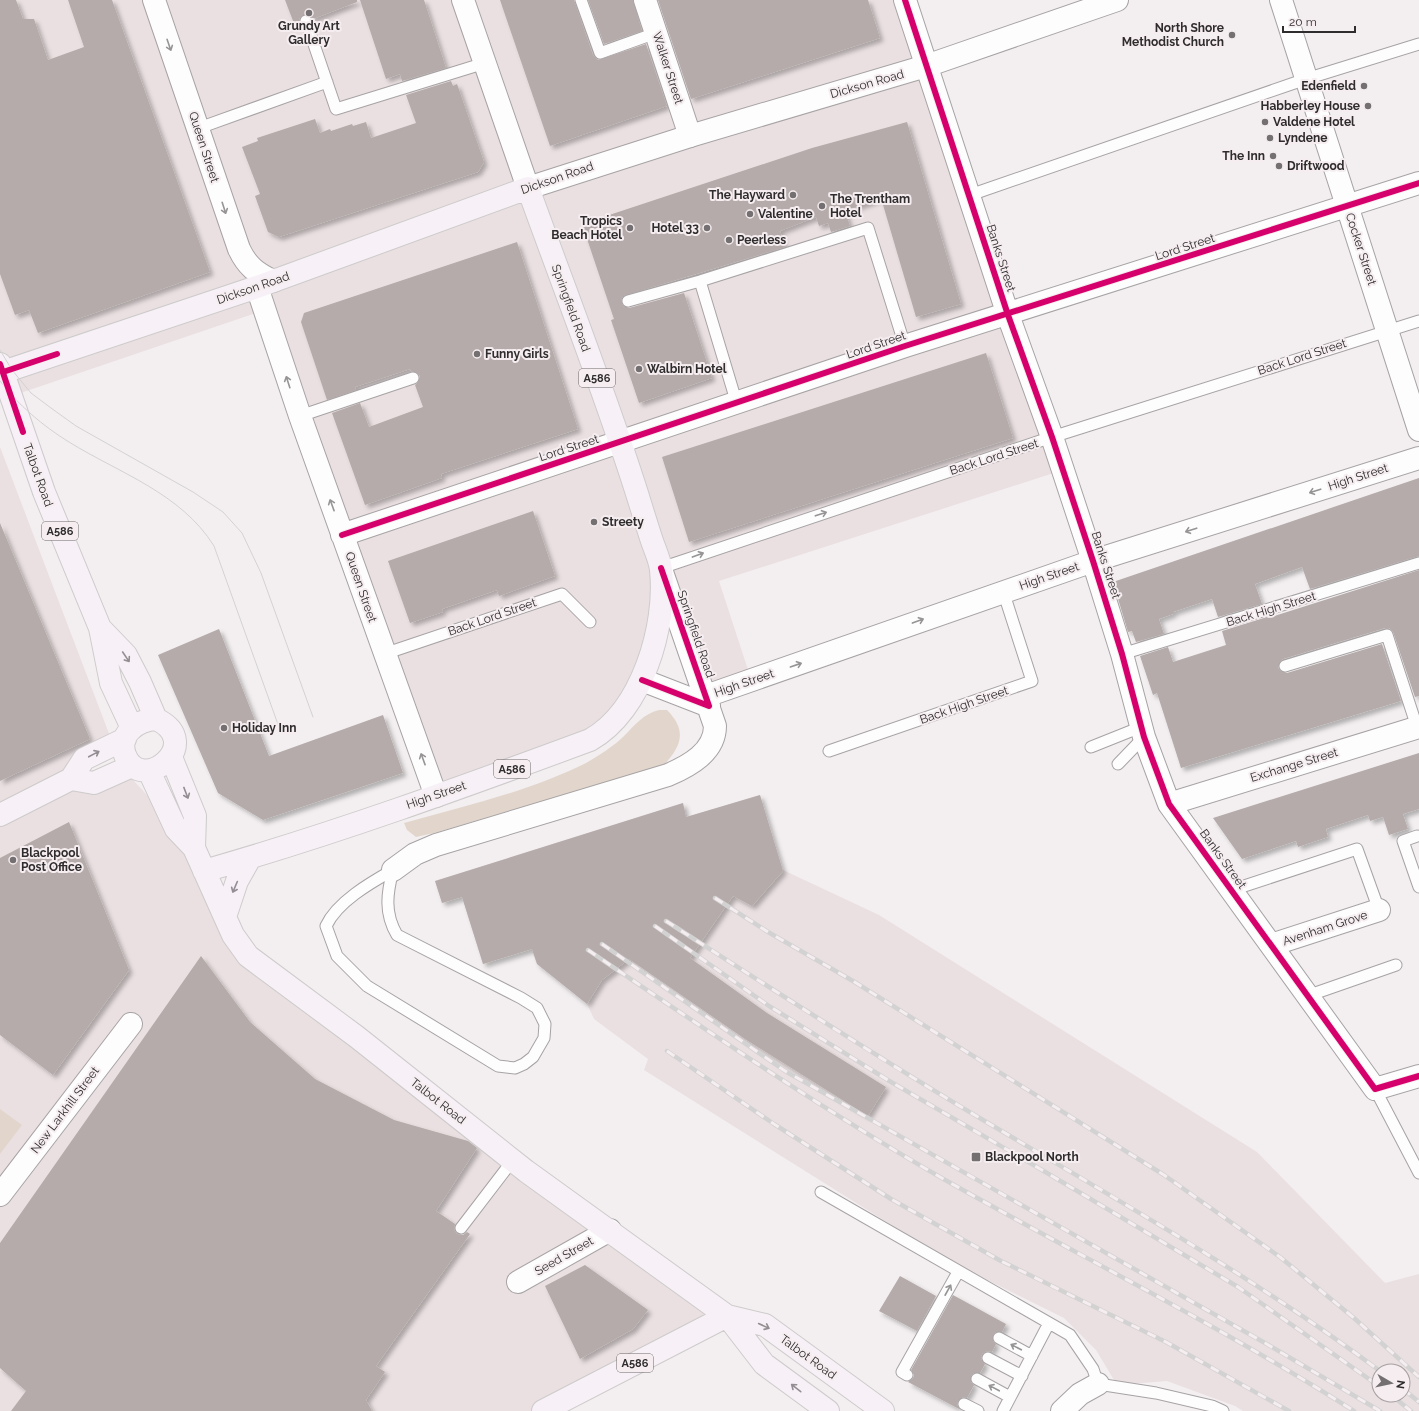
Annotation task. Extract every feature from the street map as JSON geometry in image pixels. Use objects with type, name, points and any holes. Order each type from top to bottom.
[{"type":"main road","name":"Dickson Road","points":[[1,370],[57,354],[264,284],[528,188]]},
{"type":"main road","name":"Springfield Road","points":[[528,188],[620,442],[661,568]]},
{"type":"main road","name":"Talbot Road","points":[[1,370],[44,492],[100,628],[112,683],[128,733]]},
{"type":"main road","name":"High Street","points":[[204,871],[250,858],[436,796],[565,750],[599,735],[617,719],[642,680],[658,624],[662,592],[661,568]]},
{"type":"main road","name":"Talbot Road","points":[[100,628],[126,655],[140,682],[156,719]]},
{"type":"main road","points":[[0,815],[71,779],[84,759],[145,721],[156,719]]},
{"type":"main road","name":"A586","points":[[156,719],[168,726],[173,735],[175,746],[171,757]]},
{"type":"main road","name":"A586","points":[[128,733],[124,753],[141,768]]},
{"type":"main road","name":"Talbot Road","points":[[171,757],[195,816],[194,848]]},
{"type":"main road","points":[[71,779],[94,783],[141,768],[164,763],[171,757]]},
{"type":"main road","name":"Talbot Road","points":[[141,768],[176,829],[194,848],[233,935],[248,956],[357,1037],[513,1160],[727,1316],[764,1364],[828,1411]]},
{"type":"main road","points":[[225,917],[237,881],[250,858]]},
{"type":"main road","name":"Talbot Road","points":[[727,1316],[765,1325],[870,1407]]},
{"type":"main road","name":"A586","points":[[543,1411],[727,1316]]},
{"type":"street","name":"Queen Street","points":[[154,0],[199,128],[238,249],[264,284],[300,416],[436,796]]},
{"type":"street","name":"Springfield Road","points":[[463,0],[528,188]]},
{"type":"street","name":"Walker Street","points":[[645,0],[690,136]]},
{"type":"street","name":"Banks Street","points":[[905,0],[1008,315],[1052,437],[1094,561],[1122,654],[1143,732],[1169,804],[1375,1089]]},
{"type":"street","name":"Dickson Road","points":[[528,188],[690,136],[926,66],[1118,0]]},
{"type":"street","name":"Cocker Street","points":[[1281,0],[1419,430]]},
{"type":"street","name":"Lord Street","points":[[342,535],[737,404],[905,346],[1008,315],[1419,183]]},
{"type":"street","name":"High Street","points":[[642,680],[693,698],[708,701],[1003,591],[1419,458]]},
{"type":"street","name":"Springfield Road","points":[[392,870],[415,854],[436,845],[668,775],[687,767],[703,753],[710,744],[715,731],[708,701],[661,568]]},
{"type":"street","name":"Exchange Street","points":[[1169,804],[1418,727]]},
{"type":"street","name":"Avenham Grove","points":[[1271,945],[1379,910]]},
{"type":"street","name":"New Larkhill Street","points":[[0,1195],[130,1024]]},
{"type":"street","points":[[1375,1089],[1419,1076]]},
{"type":"street","name":"Seed Street","points":[[518,1282],[610,1230]]},
{"type":"street","points":[[1062,1411],[1080,1394],[1098,1384]]},
{"type":"street","points":[[1086,1411],[1098,1384]]},
{"type":"lane","points":[[581,0],[600,53],[656,33]]},
{"type":"lane","points":[[306,21],[336,109],[485,63]]},
{"type":"lane","points":[[970,195],[1306,79],[1419,44]]},
{"type":"lane","points":[[199,128],[327,82]]},
{"type":"lane","points":[[628,301],[700,281],[868,228],[905,346]]},
{"type":"lane","points":[[700,281],[737,404]]},
{"type":"lane","name":"Back Lord Street","points":[[661,568],[1052,437],[1419,321]]},
{"type":"lane","points":[[300,416],[413,378]]},
{"type":"lane","name":"Back High Street","points":[[1122,654],[1419,563]]},
{"type":"lane","name":"Back High Street","points":[[829,751],[1032,681],[1003,591]]},
{"type":"lane","name":"Back Lord Street","points":[[384,654],[562,594],[590,622]]},
{"type":"lane","points":[[1285,666],[1387,635],[1418,727]]},
{"type":"lane","points":[[1091,748],[1143,732]]},
{"type":"lane","points":[[1118,764],[1143,732]]},
{"type":"lane","points":[[1417,836],[1403,841],[1419,887]]},
{"type":"lane","points":[[1232,890],[1357,849],[1379,910]]},
{"type":"lane","points":[[392,870],[387,894],[388,915],[397,935],[521,998],[537,1008],[545,1024],[544,1038],[533,1057],[524,1064],[515,1068],[498,1066],[486,1061],[437,1028],[367,986],[337,956],[326,926],[330,917],[360,890],[392,870]]},
{"type":"lane","points":[[1307,996],[1396,965]]},
{"type":"lane","points":[[1375,1089],[1418,1169]]},
{"type":"lane","points":[[461,1228],[513,1160]]},
{"type":"lane","points":[[821,1192],[1070,1335],[1093,1368],[1098,1384],[1212,1406],[1223,1411]]},
{"type":"lane","points":[[907,1375],[902,1372],[917,1350],[941,1307],[958,1272]]},
{"type":"lane","points":[[1003,1411],[1049,1323]]},
{"type":"lane","points":[[999,1338],[1032,1356]]},
{"type":"lane","points":[[988,1358],[1022,1376]]},
{"type":"lane","points":[[977,1379],[1010,1397]]},
{"type":"lane","points":[[964,1404],[978,1411]]},
{"type":"shaded area","points":[[0,0],[906,0],[1063,470],[719,581],[751,679],[706,696],[662,593],[617,719],[436,796],[259,312],[0,400]]},
{"type":"shaded area","points":[[0,447],[113,744],[71,779],[124,770],[156,805],[233,935],[727,1316],[543,1411],[0,1411]]},
{"type":"shaded area","points":[[659,710],[667,710],[674,718],[680,732],[678,745],[663,766],[434,833],[416,837],[407,830],[404,823],[520,790],[565,773],[586,763],[616,743],[648,714]]},
{"type":"shaded area","points":[[760,795],[783,870],[879,915],[1257,1152],[1385,1283],[1419,1274],[1419,1411],[1243,1411],[1235,1406],[1167,1381],[1117,1385],[1096,1350],[1064,1318],[949,1261],[644,1070],[648,1059],[594,1019],[587,1004],[537,964],[531,949],[483,964],[462,897],[442,903],[435,881],[683,803],[687,817]]},
{"type":"shaded area","points":[[0,1109],[22,1125],[0,1154]]},
{"type":"building","points":[[0,0],[16,0],[23,19],[34,19],[48,60],[84,47],[68,0],[112,0],[210,272],[38,333],[29,310],[15,315],[0,274]]},
{"type":"building","name":"Grundy Art Gallery","points":[[285,0],[357,0],[357,2],[313,19],[308,14],[303,15],[299,19],[300,24],[295,26]]},
{"type":"building","points":[[360,0],[424,0],[446,68],[402,81],[400,74],[386,79]]},
{"type":"building","points":[[500,0],[574,0],[593,55],[598,60],[646,44],[667,106],[550,146]]},
{"type":"building","points":[[588,0],[633,0],[642,31],[604,44]]},
{"type":"building","points":[[658,0],[868,0],[880,38],[691,99]]},
{"type":"building","points":[[451,81],[453,86],[457,84],[484,162],[478,172],[279,237],[268,232],[255,196],[260,194],[242,147],[258,141],[257,138],[315,119],[320,133],[330,129],[331,131],[352,124],[353,126],[366,122],[371,138],[416,123],[406,95]]},
{"type":"building","points":[[907,122],[961,304],[916,317],[881,198],[845,211],[850,226],[831,232],[828,223],[819,226],[816,217],[780,231],[785,247],[623,296],[621,300],[623,306],[629,308],[684,293],[712,378],[639,403],[611,320],[614,319],[582,224],[812,148]]},
{"type":"building","name":"Funny Girls","points":[[517,242],[578,429],[441,474],[442,478],[365,505],[332,413],[360,403],[369,427],[423,407],[415,385],[420,376],[410,369],[355,387],[356,390],[327,400],[301,322],[304,313]]},
{"type":"building","points":[[986,353],[1013,438],[689,542],[662,457]]},
{"type":"building","points":[[1419,478],[1419,556],[1310,589],[1302,567],[1255,584],[1262,604],[1218,617],[1212,599],[1173,612],[1173,614],[1159,619],[1164,634],[1136,642],[1132,631],[1128,632],[1113,582]]},
{"type":"building","points":[[533,511],[555,576],[499,596],[497,590],[442,609],[443,612],[410,623],[388,561]]},
{"type":"building","points":[[0,523],[90,739],[0,781]]},
{"type":"building","points":[[1419,570],[1419,696],[1415,697],[1393,632],[1389,628],[1385,628],[1283,659],[1278,668],[1287,673],[1382,644],[1401,701],[1181,768],[1157,693],[1153,695],[1140,656],[1168,647],[1173,662],[1226,645],[1222,631]]},
{"type":"building","name":"Holiday Inn","points":[[219,629],[269,756],[383,715],[403,773],[263,820],[218,793],[158,655]]},
{"type":"building","points":[[1419,753],[1419,809],[1403,814],[1408,829],[1389,835],[1383,817],[1370,821],[1368,815],[1326,829],[1328,837],[1298,847],[1296,841],[1242,859],[1213,818]]},
{"type":"building","points":[[760,795],[783,871],[752,906],[733,896],[690,958],[767,1013],[886,1087],[868,1116],[745,1039],[629,959],[602,980],[587,1004],[537,964],[532,949],[483,964],[462,897],[442,903],[435,881],[683,803],[686,817]]},
{"type":"building","points":[[69,822],[129,970],[53,1075],[0,1035],[0,858]]},
{"type":"building","points":[[201,956],[250,1022],[315,1079],[394,1120],[468,1141],[477,1148],[436,1211],[455,1224],[454,1230],[457,1234],[463,1235],[467,1232],[470,1234],[376,1366],[385,1372],[366,1400],[372,1411],[11,1411],[26,1391],[0,1368],[0,1243]]},
{"type":"building","points":[[585,1265],[648,1310],[633,1329],[580,1359],[545,1286]]},
{"type":"building","points":[[900,1276],[936,1296],[917,1331],[879,1311]]},
{"type":"building","points":[[953,1295],[1006,1324],[1002,1332],[996,1332],[993,1335],[993,1341],[996,1344],[992,1352],[987,1351],[982,1354],[981,1359],[985,1364],[980,1373],[974,1373],[971,1376],[971,1382],[974,1385],[967,1398],[963,1397],[958,1401],[957,1405],[961,1410],[908,1382],[914,1375],[911,1370]]},
{"type":"tram line","points":[[0,350],[12,370],[31,393],[76,426],[193,492],[223,512],[242,533],[261,573],[313,717]]},
{"type":"tram line","points":[[0,381],[23,407],[50,429],[69,442],[167,498],[200,528],[214,546],[280,730]]},
{"type":"railway","points":[[715,898],[768,932],[853,981],[1164,1175],[1280,1257],[1354,1318],[1419,1377]]},
{"type":"railway","points":[[666,921],[899,1069],[1232,1270],[1332,1336],[1371,1364]]},
{"type":"railway","points":[[655,926],[769,1006],[891,1082],[1238,1287],[1371,1380]]},
{"type":"railway","points":[[602,944],[785,1071],[1265,1343],[1380,1411]]},
{"type":"railway","points":[[588,950],[765,1069],[901,1154],[998,1210],[1254,1350],[1354,1411]]},
{"type":"railway","points":[[667,1051],[774,1124],[891,1199],[1001,1261],[1166,1342],[1289,1411]]},
{"type":"railway","points":[[1411,1396],[1419,1402]]},
{"type":"railway","points":[[1401,1403],[1411,1411]]},
{"type":"cycle path","points":[[905,0],[1008,315],[1052,437],[1093,561],[1122,654],[1144,737],[1169,804],[1375,1089],[1419,1076]]},
{"type":"cycle path","points":[[342,535],[905,346],[1419,183]]},
{"type":"cycle path","points":[[3,372],[57,354]]},
{"type":"cycle path","points":[[0,364],[23,432]]},
{"type":"cycle path","points":[[661,568],[709,706]]},
{"type":"cycle path","points":[[642,680],[709,706]]},
{"type":"place","name":"Grundy Art Gallery","points":[[309,13]]},
{"type":"place","name":"North Shore Methodist Church","points":[[1232,35]]},
{"type":"place","name":"Edenfield","points":[[1364,86]]},
{"type":"place","name":"Habberley House","points":[[1368,106]]},
{"type":"place","name":"Valdene Hotel","points":[[1265,122]]},
{"type":"place","name":"Lyndene","points":[[1270,138]]},
{"type":"place","name":"The Inn","points":[[1273,156]]},
{"type":"place","name":"Driftwood","points":[[1279,166]]},
{"type":"place","name":"The Hayward","points":[[793,195]]},
{"type":"place","name":"The Trentham Hotel","points":[[822,206]]},
{"type":"place","name":"Valentine","points":[[750,214]]},
{"type":"place","name":"Tropics Beach Hotel","points":[[630,228]]},
{"type":"place","name":"Hotel 33","points":[[707,228]]},
{"type":"place","name":"Peerless","points":[[729,240]]},
{"type":"place","name":"Funny Girls","points":[[477,354]]},
{"type":"place","name":"Walbirn Hotel","points":[[639,369]]},
{"type":"place","name":"Streety","points":[[594,522]]},
{"type":"place","name":"Holiday Inn","points":[[224,728]]},
{"type":"place","name":"Blackpool Post Office","points":[[13,860]]},
{"type":"place","name":"Blackpool North","points":[[976,1157]]}]
